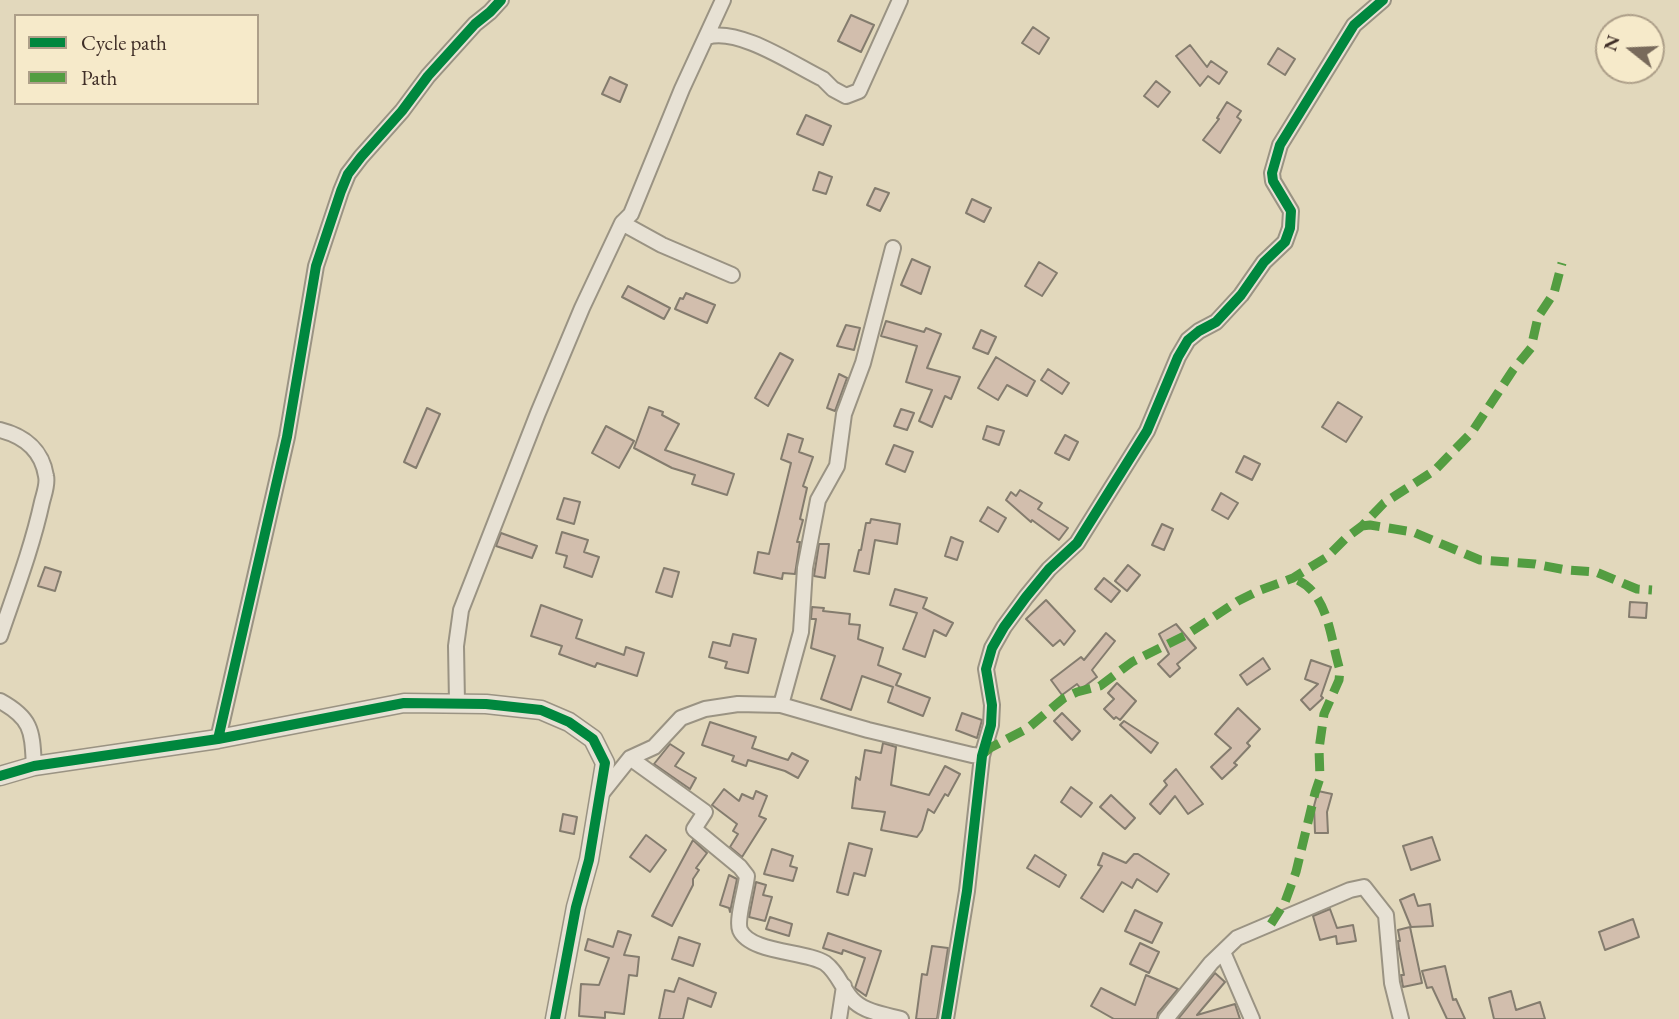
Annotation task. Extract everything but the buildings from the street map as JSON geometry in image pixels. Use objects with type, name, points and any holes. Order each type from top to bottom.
[{"type":"street","points":[[218,738],[287,437],[316,266],[341,191],[348,174],[428,76],[475,24],[501,0]]},
{"type":"street","points":[[457,702],[456,646],[461,610],[554,376],[622,223],[631,214],[682,89],[723,0]]},
{"type":"street","points":[[707,37],[723,34],[745,40],[824,79],[833,89],[846,96],[859,91],[900,0]]},
{"type":"street","points":[[946,1019],[967,891],[982,756],[991,725],[992,705],[986,668],[992,648],[1026,597],[1049,569],[1077,543],[1147,431],[1178,356],[1188,340],[1216,322],[1241,295],[1264,262],[1285,242],[1290,228],[1291,211],[1273,181],[1274,162],[1280,145],[1354,25],[1383,0]]},
{"type":"street","points":[[622,223],[662,245],[732,275]]},
{"type":"street","points":[[781,705],[801,632],[806,568],[818,500],[837,466],[844,414],[863,363],[893,248]]},
{"type":"street","points":[[0,430],[16,434],[33,446],[43,462],[47,480],[37,524],[0,636]]},
{"type":"street","points":[[0,702],[16,710],[25,718],[31,729],[34,766]]},
{"type":"street","points":[[0,776],[34,766],[218,738],[404,703],[457,702],[541,710],[569,722],[593,740],[605,763],[589,860],[576,907],[555,1019]]},
{"type":"street","points":[[602,793],[630,758],[654,747],[681,718],[705,709],[738,704],[781,705],[896,737],[982,756]]},
{"type":"street","points":[[630,758],[705,812],[694,829],[747,876],[739,921],[745,936],[759,944],[825,963],[856,1003],[901,1019]]},
{"type":"street","points":[[1166,1019],[1211,963],[1237,938],[1350,890],[1364,887],[1386,915],[1392,983],[1401,1019]]},
{"type":"street","points":[[1223,952],[1252,1019]]},
{"type":"street","points":[[840,1013],[844,986]]},
{"type":"street","points":[[840,1013],[856,1003]]},
{"type":"marked path","points":[[984,753],[1028,728],[1064,698],[1100,686],[1132,662],[1186,635],[1238,601],[1293,578],[1327,557],[1384,503],[1435,470],[1472,432],[1531,348],[1538,317],[1554,293],[1562,263]]},
{"type":"marked path","points":[[1362,526],[1413,532],[1480,560],[1596,572],[1637,589],[1652,590]]},
{"type":"marked path","points":[[1271,924],[1285,902],[1296,872],[1320,778],[1319,749],[1324,714],[1339,680],[1340,670],[1321,605],[1305,584],[1293,578]]},
{"type":"cycle path","points":[[218,739],[287,437],[316,266],[341,191],[348,174],[428,76],[475,24],[501,0]]},
{"type":"cycle path","points":[[946,1019],[967,891],[982,756],[991,725],[992,705],[986,669],[992,648],[1026,597],[1049,569],[1077,543],[1147,431],[1178,357],[1188,340],[1216,322],[1241,295],[1264,262],[1285,242],[1290,228],[1291,211],[1273,181],[1272,173],[1280,145],[1354,25],[1383,0]]},
{"type":"cycle path","points":[[0,776],[34,766],[218,739],[404,703],[486,704],[541,710],[569,722],[593,739],[605,763],[589,860],[576,907],[555,1019]]}]
